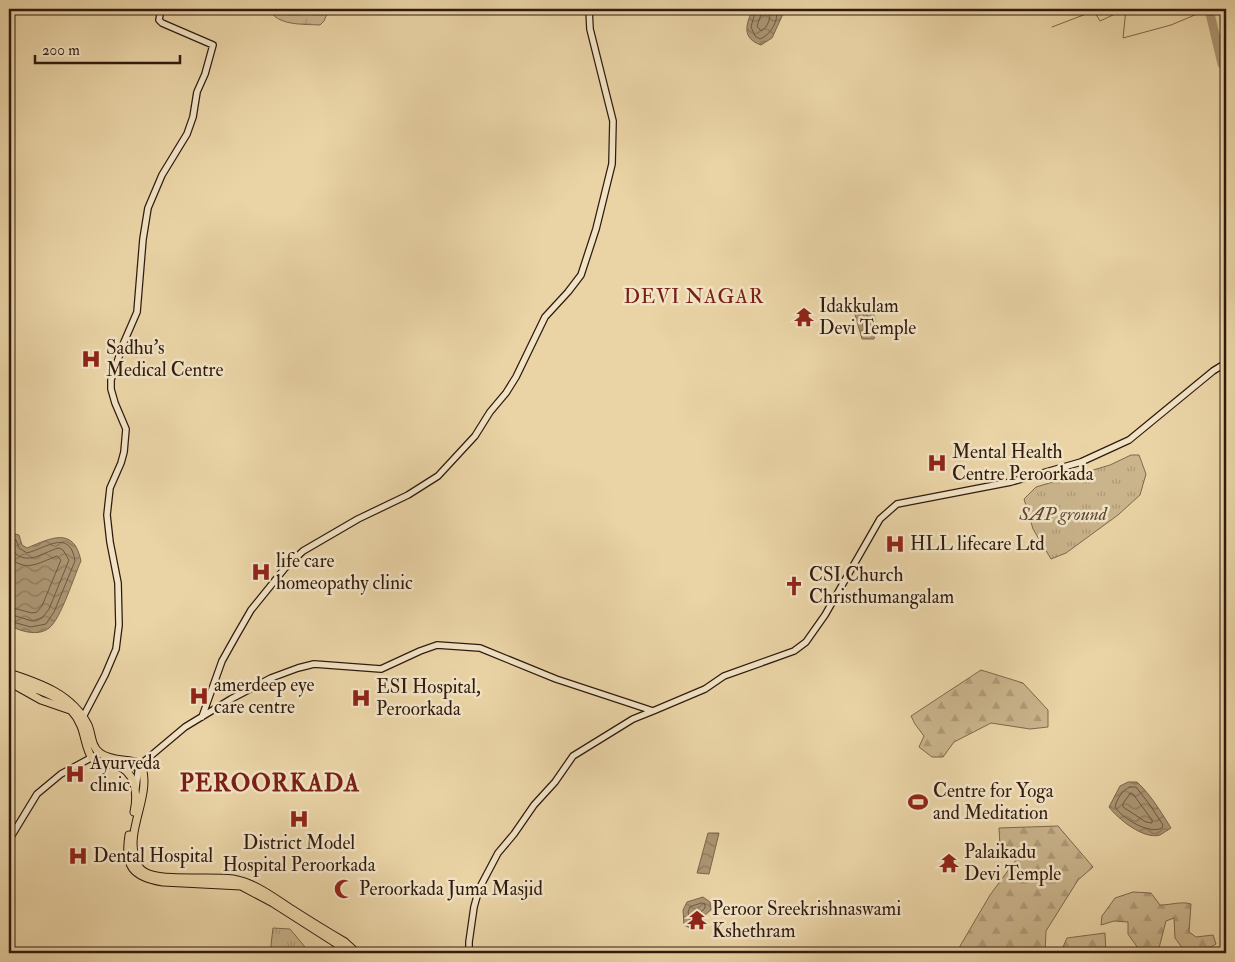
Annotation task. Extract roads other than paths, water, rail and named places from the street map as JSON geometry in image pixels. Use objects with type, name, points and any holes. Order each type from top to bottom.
[{"type":"main road","points":[[12,677],[54,690],[68,700],[77,708],[82,720],[92,758],[98,763],[117,766],[131,776],[136,788],[133,852],[136,863],[141,870],[149,874],[241,886],[251,890],[349,953]]},
{"type":"main road","points":[[12,677],[49,694],[65,704],[89,727],[95,747],[100,753],[106,757],[133,760],[141,764],[144,771],[143,787],[133,828]]},
{"type":"main road","points":[[187,880],[232,879],[255,885],[345,942],[357,953]]},
{"type":"street","points":[[82,720],[116,649],[119,625],[118,583],[110,542],[108,515],[110,488],[124,452],[126,429],[114,403],[111,380],[137,312],[148,208],[162,175],[187,134],[193,117],[197,92],[205,74],[213,45],[162,23],[159,20],[161,9]]},
{"type":"street","points":[[202,718],[222,661],[251,610],[285,568],[298,555],[311,547],[350,524],[408,495],[438,476],[475,436],[490,412],[506,393],[516,377],[544,317],[581,275],[596,229],[612,164],[612,121],[590,29],[589,9]]},
{"type":"street","points":[[469,953],[468,942],[479,889],[498,853],[534,805],[555,782],[573,756],[633,719],[705,689],[724,676],[794,651],[806,642],[825,615],[880,519],[897,504],[1003,484],[1081,462],[1129,440],[1213,371],[1226,363]]},
{"type":"street","points":[[117,766],[132,767],[141,764],[160,746],[185,727],[247,690],[298,668],[314,664],[381,669],[437,645],[480,648],[556,679],[653,711]]},
{"type":"street","points":[[9,840],[37,794],[61,774],[100,753]]},
{"type":"street","points":[[136,788],[141,764]]},
{"type":"water","points":[[753,9],[781,9],[783,14],[772,38],[761,45],[750,39],[747,30],[748,20]]},
{"type":"water","points":[[852,304],[866,308],[874,314],[876,324],[874,339],[862,339]]},
{"type":"water","points":[[11,533],[19,535],[22,545],[27,548],[53,538],[60,538],[67,539],[73,543],[78,550],[81,561],[67,597],[54,623],[45,631],[34,633],[9,625],[9,535]]},
{"type":"water","points":[[1128,782],[1137,782],[1142,787],[1156,804],[1171,828],[1160,835],[1154,836],[1139,832],[1113,812],[1109,807],[1120,786]]},
{"type":"water","points":[[708,833],[719,833],[709,874],[697,873]]},
{"type":"water","points":[[703,897],[710,902],[711,910],[690,928],[684,925],[683,910],[687,902]]},
{"type":"waterway","points":[[1052,27],[1094,11],[1100,21],[1126,9],[1123,38],[1171,25],[1209,9]]},
{"type":"waterway","points":[[1209,9],[1222,64],[1226,67]]},
{"type":"place","name":"Idakkulam Devi Temple","points":[[804,317]]},
{"type":"place","name":"Sadhu's Medical Centre","points":[[91,359]]},
{"type":"place","name":"Mental Health Centre Peroorkada","points":[[937,463]]},
{"type":"place","name":"HLL lifecare Ltd","points":[[895,544]]},
{"type":"place","name":"life care homeopathy clinic","points":[[261,572]]},
{"type":"place","name":"CSI Church Christhumangalam","points":[[794,586]]},
{"type":"place","name":"amerdeep eye care centre","points":[[199,696]]},
{"type":"place","name":"ESI Hospital, Peroorkada","points":[[361,698]]},
{"type":"place","name":"Ayurveda clinic","points":[[75,774]]},
{"type":"place","name":"Centre for Yoga and Meditation","points":[[918,802]]},
{"type":"place","name":"District Model Hospital Peroorkada","points":[[299,819]]},
{"type":"place","name":"Dental Hospital","points":[[78,856]]},
{"type":"place","name":"Palaikadu Devi Temple","points":[[949,863]]},
{"type":"place","name":"Peroorkada Juma Masjid","points":[[344,889]]},
{"type":"place","name":"Peroor Sreekrishnaswami Kshethram","points":[[697,920]]},
{"type":"district","name":"DEVI NAGAR","points":[[694,296]]},
{"type":"district","name":"PEROORKADA","points":[[270,783]]},
{"type":"park label","name":"SAP ground","points":[[1063,514]]}]
